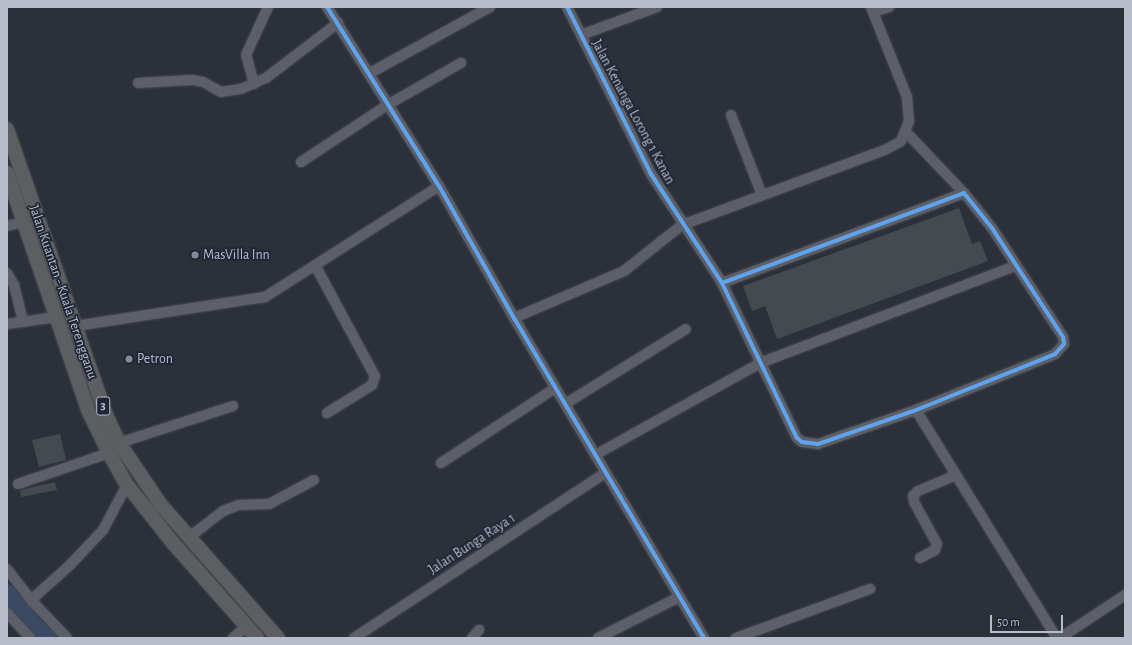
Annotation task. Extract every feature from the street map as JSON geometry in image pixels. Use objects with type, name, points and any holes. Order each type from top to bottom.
[{"type":"highway","name":"Jalan Kuantan - Kuala Terengganu","points":[[7,129],[106,414],[120,443],[161,505],[188,538],[278,638]]},
{"type":"highway","name":"Jalan Kuantan - Kuala Terengganu","points":[[7,173],[88,410],[109,453],[127,486],[172,543],[257,638]]},
{"type":"street","points":[[254,84],[246,55],[268,7]]},
{"type":"street","points":[[327,7],[370,73],[439,186],[555,388],[704,638]]},
{"type":"street","points":[[370,73],[490,7]]},
{"type":"street","name":"Jalan Kenanga Lorong 1 Kanan","points":[[567,7],[651,174],[682,225],[722,283],[796,438],[806,444],[818,444],[916,410],[1055,354],[1062,348],[1063,337],[1016,266]]},
{"type":"street","points":[[581,35],[657,7]]},
{"type":"street","points":[[514,318],[624,271],[682,225],[895,146],[906,132],[909,121],[907,97],[873,10],[889,7]]},
{"type":"street","points":[[138,83],[192,80],[203,82],[221,92],[254,84],[266,78],[338,22]]},
{"type":"street","points":[[301,162],[389,104],[461,63]]},
{"type":"street","points":[[732,115],[762,195]]},
{"type":"street","points":[[595,455],[760,363],[1016,266],[992,228],[964,193],[906,132]]},
{"type":"street","points":[[75,326],[265,297],[316,267],[439,186]]},
{"type":"street","points":[[722,283],[964,193]]},
{"type":"street","points":[[7,226],[24,222]]},
{"type":"street","points":[[316,267],[375,376],[372,385],[327,413]]},
{"type":"street","points":[[7,273],[14,285],[23,322]]},
{"type":"street","points":[[7,324],[57,317]]},
{"type":"street","points":[[565,404],[686,329]]},
{"type":"street","points":[[441,462],[555,388]]},
{"type":"street","points":[[120,443],[233,406]]},
{"type":"street","points":[[916,410],[1059,638],[1125,594]]},
{"type":"street","points":[[18,484],[109,453]]},
{"type":"street","name":"Jalan Bunga Raya 1","points":[[354,638],[606,472]]},
{"type":"street","points":[[920,558],[935,550],[937,544],[914,502],[913,496],[918,491],[956,475]]},
{"type":"street","points":[[188,538],[223,511],[239,505],[269,504],[314,480]]},
{"type":"street","points":[[31,600],[70,565],[103,530],[127,486]]},
{"type":"street","points":[[7,569],[31,600],[67,638]]},
{"type":"street","points":[[736,638],[870,589]]},
{"type":"street","points":[[598,638],[679,596]]},
{"type":"street","points":[[7,613],[30,638]]},
{"type":"street","points":[[233,638],[247,626]]},
{"type":"street","points":[[472,638],[479,630]]},
{"type":"building","points":[[959,208],[972,244],[980,241],[988,261],[777,339],[765,306],[752,311],[743,286]]},
{"type":"building","points":[[60,434],[66,460],[39,467],[32,440]]},
{"type":"building","points":[[55,482],[57,490],[21,497],[20,490]]},
{"type":"waterway","points":[[7,592],[33,624],[48,638]]},
{"type":"cycle path","points":[[327,7],[439,186],[514,318],[704,638]]},
{"type":"cycle path","points":[[567,7],[651,174],[722,283],[797,438],[802,442],[818,444],[916,410],[1055,354],[1064,344],[1063,337],[992,228],[964,193],[722,283]]},
{"type":"place","name":"MasVilla Inn","points":[[195,255]]},
{"type":"place","name":"Petron","points":[[129,359]]}]
